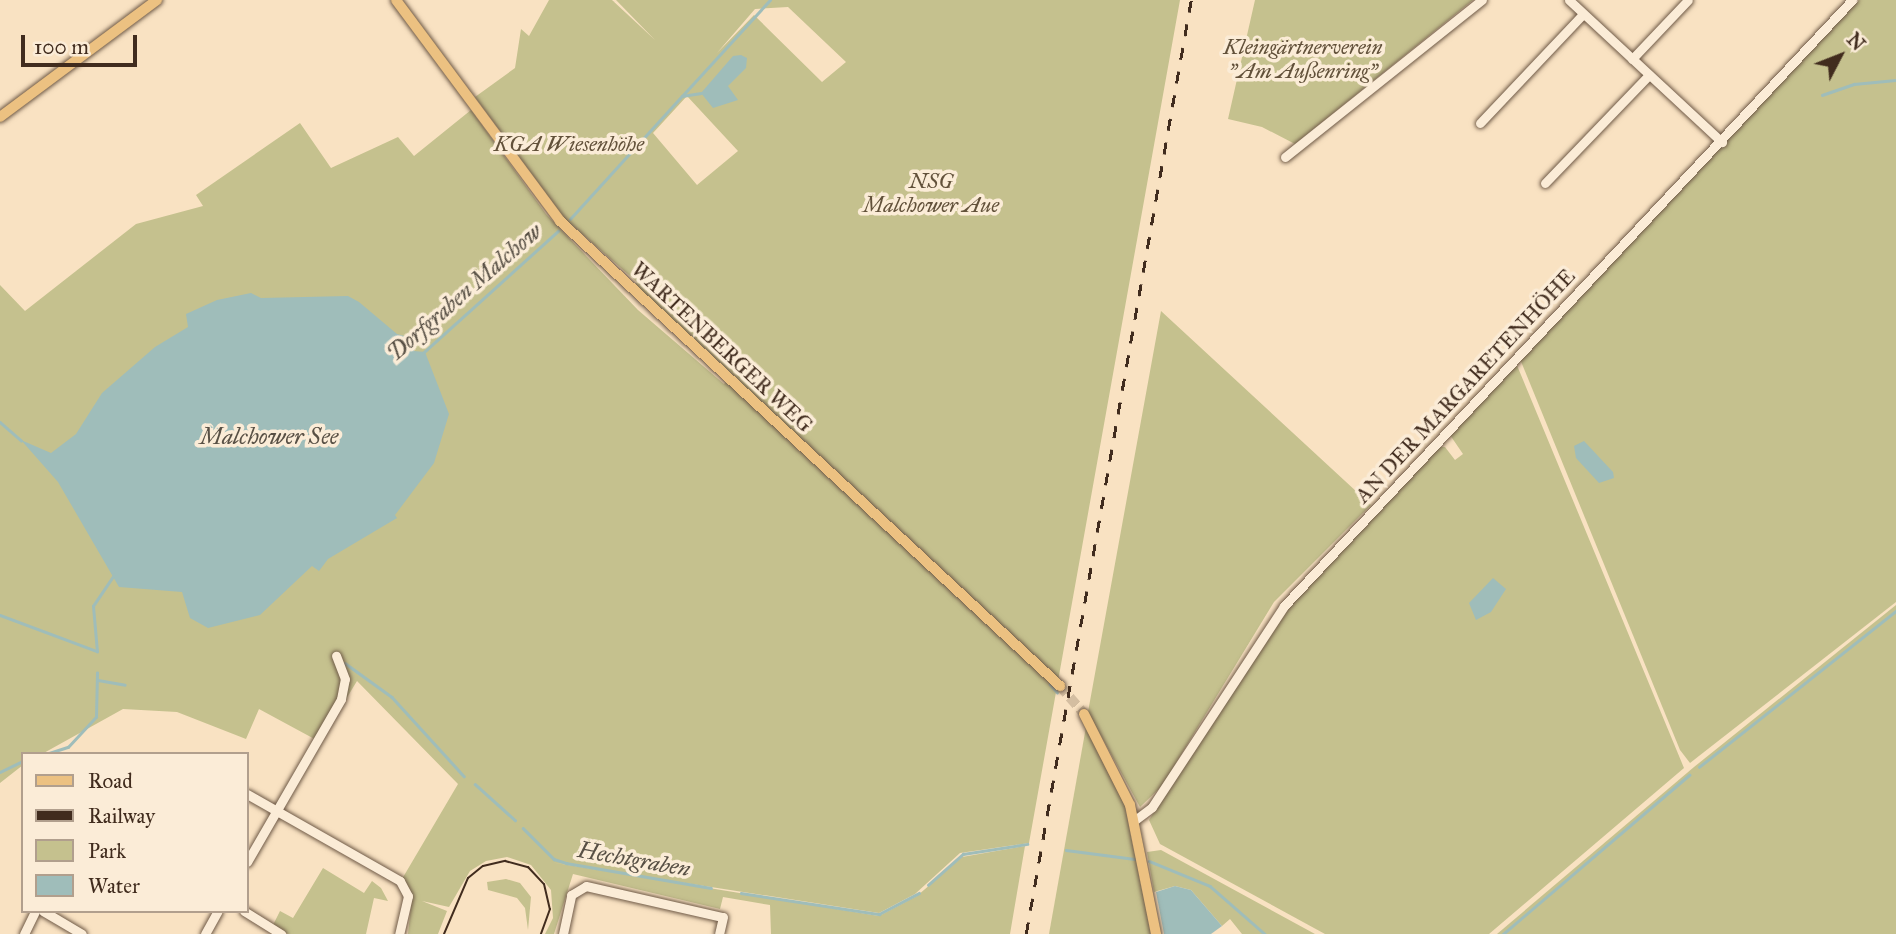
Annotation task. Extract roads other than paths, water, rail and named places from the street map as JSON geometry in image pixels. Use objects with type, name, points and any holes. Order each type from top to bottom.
[{"type":"main road","points":[[0,117],[158,0]]},
{"type":"main road","name":"WARTENBERGER WEG","points":[[396,0],[560,221],[1060,686]]},
{"type":"main road","points":[[1084,714],[1115,768],[1135,820],[1156,934]]},
{"type":"street","points":[[1285,157],[1482,0]]},
{"type":"street","points":[[1569,0],[1722,142]]},
{"type":"street","points":[[1632,59],[1688,0]]},
{"type":"street","name":"AN DER MARGARETENHÖHE","points":[[1135,820],[1152,807],[1284,606],[1722,142],[1852,0]]},
{"type":"street","points":[[1480,123],[1583,14]]},
{"type":"street","points":[[1545,183],[1649,75]]},
{"type":"street","points":[[248,860],[341,699],[345,679],[336,656]]},
{"type":"street","points":[[248,795],[400,881],[408,896],[398,934]]},
{"type":"street","points":[[563,934],[571,895],[586,886],[723,917],[719,934]]},
{"type":"street","points":[[24,934],[35,913]]},
{"type":"street","points":[[46,913],[82,934]]},
{"type":"street","points":[[205,934],[217,913]]},
{"type":"street","points":[[247,913],[281,934]]},
{"type":"water","points":[[741,55],[747,58],[746,68],[728,86],[738,100],[713,108],[701,93],[733,56]]},
{"type":"water","name":"Malchower See","points":[[251,293],[261,298],[348,296],[359,302],[397,334],[412,338],[414,351],[425,352],[449,414],[434,463],[395,515],[397,518],[328,559],[319,571],[312,566],[260,615],[208,628],[190,618],[182,592],[119,587],[58,482],[21,440],[51,453],[76,434],[102,393],[155,347],[188,327],[186,314],[217,300]]},
{"type":"water","points":[[1584,441],[1613,472],[1614,478],[1599,483],[1576,458],[1574,446]]},
{"type":"water","points":[[1493,578],[1506,589],[1491,612],[1476,620],[1469,603]]},
{"type":"water","points":[[1175,886],[1191,890],[1222,926],[1211,934],[1164,934],[1156,892]]},
{"type":"waterway","name":"Dorfgraben Malchow","points":[[682,96],[770,0]]},
{"type":"waterway","points":[[1822,95],[1854,84],[1896,80]]},
{"type":"waterway","name":"Dorfgraben Malchow","points":[[570,219],[682,96],[701,93]]},
{"type":"waterway","name":"Dorfgraben Malchow","points":[[423,353],[558,231]]},
{"type":"waterway","points":[[0,422],[21,440]]},
{"type":"waterway","points":[[97,652],[93,606],[114,575]]},
{"type":"waterway","points":[[1699,767],[1896,611]]},
{"type":"waterway","points":[[0,615],[97,651]]},
{"type":"waterway","name":"Hechtgraben","points":[[345,663],[392,697],[464,776]]},
{"type":"waterway","points":[[52,752],[68,747],[96,717],[97,673]]},
{"type":"waterway","points":[[98,680],[125,685]]},
{"type":"waterway","points":[[1050,684],[1057,692]]},
{"type":"waterway","points":[[0,772],[21,762]]},
{"type":"waterway","points":[[1503,934],[1689,775]]},
{"type":"waterway","name":"Hechtgraben","points":[[475,784],[515,820]]},
{"type":"waterway","name":"Hechtgraben","points":[[523,828],[554,859],[566,863],[711,888]]},
{"type":"waterway","name":"Hechtgraben","points":[[928,885],[963,854],[1027,844]]},
{"type":"waterway","name":"Hechtgraben","points":[[1066,850],[1134,859]]},
{"type":"waterway","name":"Hechtgraben","points":[[1149,861],[1210,886],[1265,934]]},
{"type":"waterway","name":"Hechtgraben","points":[[741,893],[879,914],[919,893]]},
{"type":"tunnel","points":[[1060,686],[1084,714]]},
{"type":"tram line","points":[[444,934],[468,878],[483,866],[505,861],[528,867],[544,884],[550,909],[541,934]]},
{"type":"railway","points":[[1026,934],[1191,0]]},
{"type":"park label","name":"Kleingärtnerverein \"Am Außenring\"","points":[[1303,59]]},
{"type":"park label","name":"KGA Wiesenhöhe","points":[[569,144]]},
{"type":"park label","name":"NSG Malchower Aue","points":[[931,193]]}]
